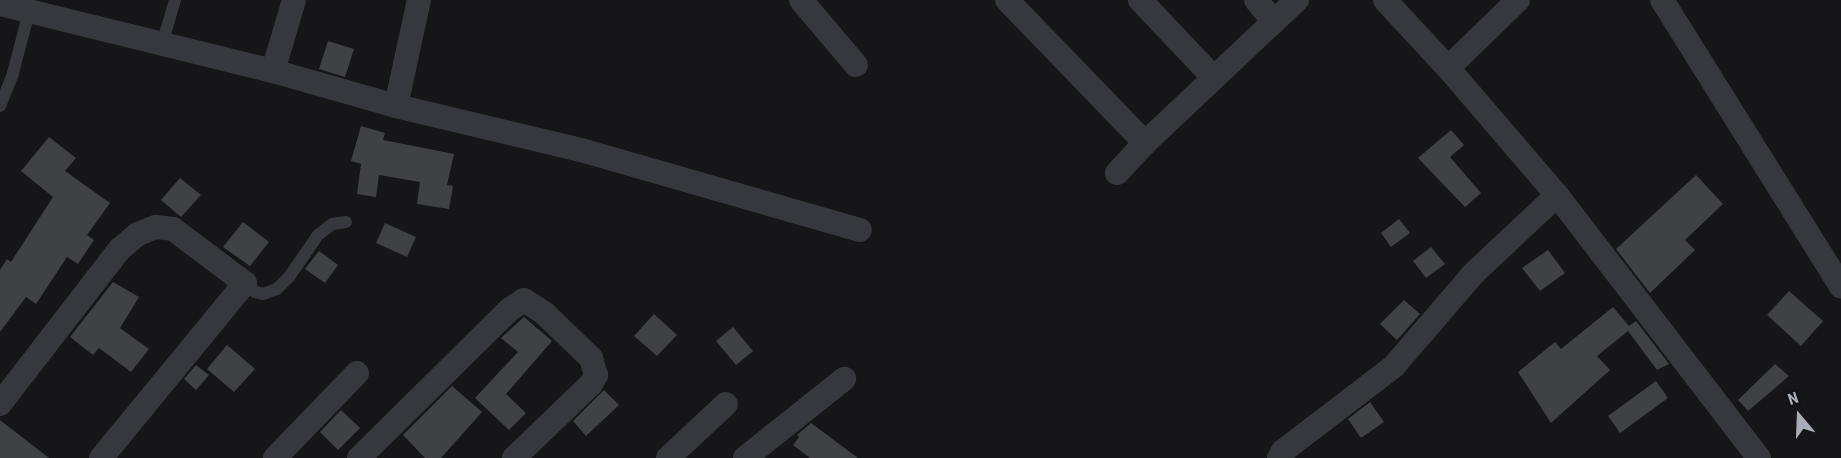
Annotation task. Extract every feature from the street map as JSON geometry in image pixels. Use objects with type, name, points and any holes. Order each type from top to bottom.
[{"type":"street","points":[[273,71],[294,0]]},
{"type":"street","points":[[396,106],[419,0]]},
{"type":"street","points":[[801,0],[856,64]]},
{"type":"street","points":[[1007,0],[1145,142]]},
{"type":"street","points":[[1140,0],[1213,77]]},
{"type":"street","points":[[1256,0],[1273,20]]},
{"type":"street","points":[[1117,173],[1145,142],[1297,0]]},
{"type":"street","points":[[1385,0],[1448,68],[1557,195],[1759,458]]},
{"type":"street","points":[[1448,68],[1518,0]]},
{"type":"street","points":[[1662,0],[1841,287]]},
{"type":"street","points":[[0,4],[273,71],[396,106],[581,150],[860,230]]},
{"type":"street","points":[[1279,458],[1283,452],[1395,366],[1473,274],[1557,195]]},
{"type":"street","points":[[0,404],[120,249],[138,234],[155,227],[173,229],[245,283],[101,458]]},
{"type":"street","points":[[359,458],[509,310],[524,300],[544,313],[591,358],[596,375],[591,384],[514,458]]},
{"type":"street","points":[[275,458],[357,373]]},
{"type":"street","points":[[745,458],[844,379]]},
{"type":"street","points":[[668,458],[726,404]]},
{"type":"lane","points":[[162,44],[175,0]]},
{"type":"lane","points":[[0,106],[13,73],[29,12]]},
{"type":"lane","points":[[245,283],[255,292],[264,294],[277,289],[289,277],[318,235],[332,224],[346,222]]},
{"type":"building","points":[[328,41],[354,49],[345,77],[319,69]]},
{"type":"building","points":[[361,126],[385,133],[383,140],[454,154],[447,185],[453,186],[449,209],[417,204],[420,182],[379,175],[376,197],[357,194],[361,164],[351,161]]},
{"type":"building","points":[[1451,130],[1464,145],[1450,157],[1481,193],[1465,207],[1418,158]]},
{"type":"building","points":[[49,137],[76,158],[65,171],[110,203],[87,235],[94,240],[78,264],[67,257],[36,304],[26,297],[0,332],[0,270],[7,259],[11,262],[53,197],[21,171]]},
{"type":"building","points":[[1696,175],[1723,204],[1685,240],[1695,250],[1650,293],[1616,249]]},
{"type":"building","points":[[180,178],[201,195],[181,217],[161,200]]},
{"type":"building","points":[[1399,219],[1410,233],[1391,247],[1381,233]]},
{"type":"building","points":[[243,222],[269,242],[250,266],[223,247]]},
{"type":"building","points":[[385,223],[416,237],[407,257],[376,243]]},
{"type":"building","points":[[1431,247],[1445,264],[1426,278],[1413,261]]},
{"type":"building","points":[[1548,250],[1565,273],[1540,291],[1522,268]]},
{"type":"building","points":[[319,251],[338,265],[325,283],[305,269]]},
{"type":"building","points":[[113,282],[139,297],[120,328],[149,349],[131,372],[99,348],[93,355],[70,337]]},
{"type":"building","points":[[1789,291],[1823,321],[1801,346],[1767,315]]},
{"type":"building","points":[[1404,300],[1420,314],[1397,340],[1380,324]]},
{"type":"building","points":[[1613,307],[1629,326],[1636,321],[1669,364],[1657,370],[1628,331],[1597,356],[1610,370],[1551,423],[1518,372],[1555,342],[1561,349]]},
{"type":"building","points":[[654,314],[677,335],[657,356],[634,336]]},
{"type":"building","points":[[524,317],[552,341],[506,394],[526,413],[509,430],[475,398],[518,352],[501,338]]},
{"type":"building","points":[[733,327],[753,351],[736,365],[716,341]]},
{"type":"building","points":[[227,345],[255,369],[234,392],[207,369]]},
{"type":"building","points":[[1775,364],[1789,376],[1748,411],[1738,400]]},
{"type":"building","points":[[196,365],[209,375],[196,390],[184,379]]},
{"type":"building","points":[[1656,381],[1668,398],[1620,433],[1608,416]]},
{"type":"building","points":[[452,386],[482,412],[441,458],[425,458],[403,435]]},
{"type":"building","points":[[604,390],[619,405],[586,436],[573,421]]},
{"type":"building","points":[[1370,402],[1384,422],[1361,438],[1348,419]]},
{"type":"building","points":[[341,410],[360,428],[338,450],[320,432]]},
{"type":"building","points":[[0,420],[49,458],[0,458]]},
{"type":"building","points":[[811,423],[858,458],[810,458],[793,445],[799,437],[797,435]]}]
